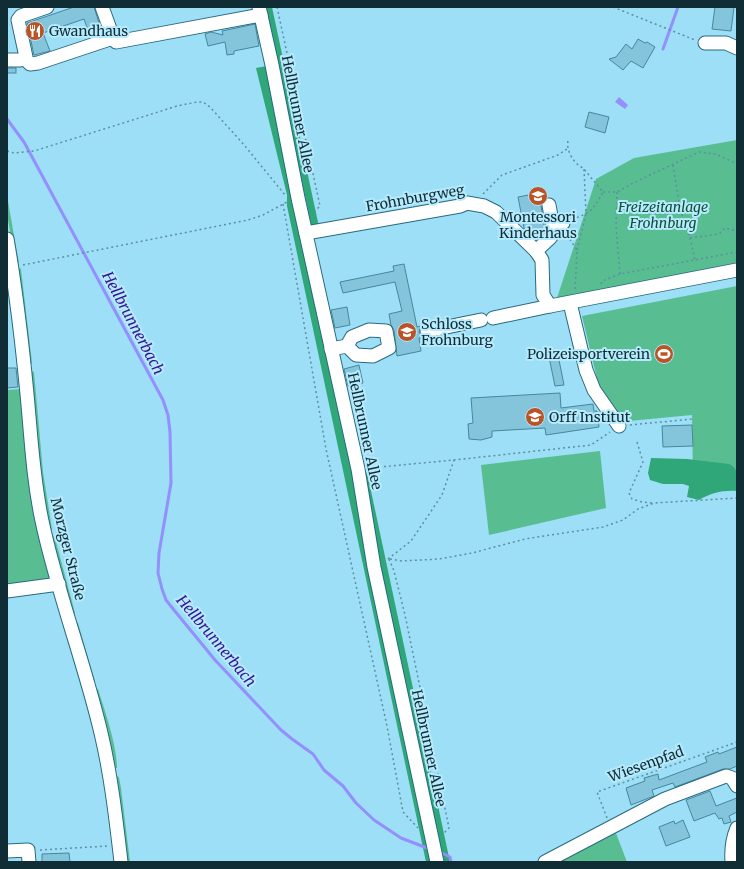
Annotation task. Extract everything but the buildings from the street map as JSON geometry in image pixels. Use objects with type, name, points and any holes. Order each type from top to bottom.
[{"type":"street","points":[[47,7],[21,16],[18,20],[26,53],[26,59],[30,64],[38,63],[113,38]]},
{"type":"street","points":[[102,7],[115,41],[122,41],[260,11]]},
{"type":"street","name":"Hellbrunner Allee","points":[[260,11],[298,198],[358,469],[374,567],[437,862]]},
{"type":"street","points":[[705,43],[726,43],[737,48]]},
{"type":"street","points":[[7,60],[26,59]]},
{"type":"street","name":"Frohnburgweg","points":[[305,228],[460,206],[467,202],[484,206],[496,212],[536,251],[542,260],[543,295],[550,306]]},
{"type":"street","points":[[536,251],[558,228],[549,205]]},
{"type":"street","name":"Morzger Straße","points":[[7,239],[22,340],[33,464],[42,521],[104,744],[115,807],[121,862]]},
{"type":"street","points":[[427,331],[737,270]]},
{"type":"street","points":[[573,302],[586,370],[594,390],[619,426]]},
{"type":"street","points":[[331,349],[347,346]]},
{"type":"street","points":[[7,591],[59,584]]},
{"type":"street","points":[[545,862],[665,798],[726,776],[732,778],[737,786]]},
{"type":"street","points":[[732,862],[731,849],[733,837],[737,828]]},
{"type":"street","points":[[7,851],[29,856]]},
{"type":"path","points":[[277,7],[320,206],[305,228]]},
{"type":"path","points":[[613,7],[705,43]]},
{"type":"path","points":[[7,151],[14,153],[26,153],[177,106],[203,102],[210,107],[245,146],[283,193],[290,198],[298,198]]},
{"type":"path","points":[[568,141],[567,149],[570,154],[581,167],[584,168],[603,192]]},
{"type":"path","points":[[467,202],[484,193],[502,175],[558,154],[567,149]]},
{"type":"path","points":[[603,192],[617,192],[699,152],[716,154],[737,164]]},
{"type":"path","points":[[673,164],[680,209],[690,238],[695,260]]},
{"type":"path","points":[[573,302],[577,250],[586,214],[584,168]]},
{"type":"path","points":[[577,250],[569,236],[558,228],[592,210],[603,192]]},
{"type":"path","points":[[617,192],[616,227],[620,274]]},
{"type":"path","points":[[12,268],[248,220],[263,215],[298,198]]},
{"type":"path","points":[[283,204],[326,449],[387,726],[403,812],[418,828]]},
{"type":"path","points":[[690,238],[719,234],[725,228],[737,231]]},
{"type":"path","points":[[598,297],[602,281],[620,274],[737,252]]},
{"type":"path","points":[[358,469],[591,445],[619,426],[692,420]]},
{"type":"path","points":[[637,442],[643,462],[629,493],[632,499],[654,503],[737,498]]},
{"type":"path","points":[[374,567],[389,559],[411,541],[442,495],[454,460]]},
{"type":"path","points":[[389,559],[402,561],[439,559],[472,553],[525,539],[603,527],[623,520],[638,509],[654,503]]},
{"type":"path","points":[[389,559],[394,571],[405,615],[449,828],[433,844]]},
{"type":"path","name":"Wiesenpfad","points":[[610,827],[597,792],[737,742]]},
{"type":"path","points":[[29,856],[119,846]]},
{"type":"green space","points":[[265,7],[272,7],[319,227],[312,229]]},
{"type":"green space","points":[[267,66],[437,862],[426,862],[287,206],[287,195],[256,68]]},
{"type":"green space","name":"Freizeitanlage Frohnburg","points":[[737,140],[737,263],[557,298],[596,179],[634,158]]},
{"type":"green space","points":[[7,196],[19,263],[15,261],[7,214]]},
{"type":"green space","points":[[19,268],[21,269],[32,363],[30,365],[17,270]]},
{"type":"green space","name":"Polizeisportverein","points":[[737,286],[737,473],[693,481],[692,415],[629,421],[619,417],[600,391],[582,316]]},
{"type":"green space","points":[[32,371],[34,372],[43,472],[51,530],[41,483],[30,373]]},
{"type":"green space","points":[[21,389],[54,588],[7,592],[7,390]]},
{"type":"green space","points":[[600,451],[606,508],[489,535],[481,465]]},
{"type":"green space","points":[[651,458],[687,459],[729,464],[733,466],[736,472],[737,491],[717,492],[699,500],[687,497],[689,486],[683,484],[663,484],[650,480],[648,473]]},
{"type":"green space","points":[[367,472],[450,862],[442,862],[360,474]]},
{"type":"green space","points":[[53,536],[55,538],[75,613],[74,615],[51,538]]},
{"type":"green space","points":[[76,622],[78,623],[95,681],[94,681]]},
{"type":"green space","points":[[95,688],[98,689],[110,728],[115,749],[117,768],[114,768]]},
{"type":"green space","points":[[116,776],[119,777],[121,788],[130,862],[126,862]]},
{"type":"green space","points":[[614,828],[627,862],[551,862]]},
{"type":"shaded area","points":[[619,97],[628,105],[625,109],[615,102]]},
{"type":"waterway","points":[[663,49],[678,7]]},
{"type":"waterway","name":"Hellbrunnerbach","points":[[7,119],[24,142],[163,400],[168,415],[170,432],[171,483],[159,553],[158,573],[166,600],[215,660],[281,730],[313,754],[324,770],[343,786],[356,803],[374,820],[401,838],[427,848]]},
{"type":"waterway","name":"Hellbrunnerbach","points":[[442,853],[450,857],[451,862]]},
{"type":"place","name":"Gwandhaus","points":[[35,31]]},
{"type":"place","name":"Montessori Kinderhaus","points":[[538,196]]},
{"type":"place","name":"Schloss Frohnburg","points":[[407,332]]},
{"type":"place","name":"Polizeisportverein","points":[[664,354]]},
{"type":"place","name":"Orff Institut","points":[[535,417]]}]
